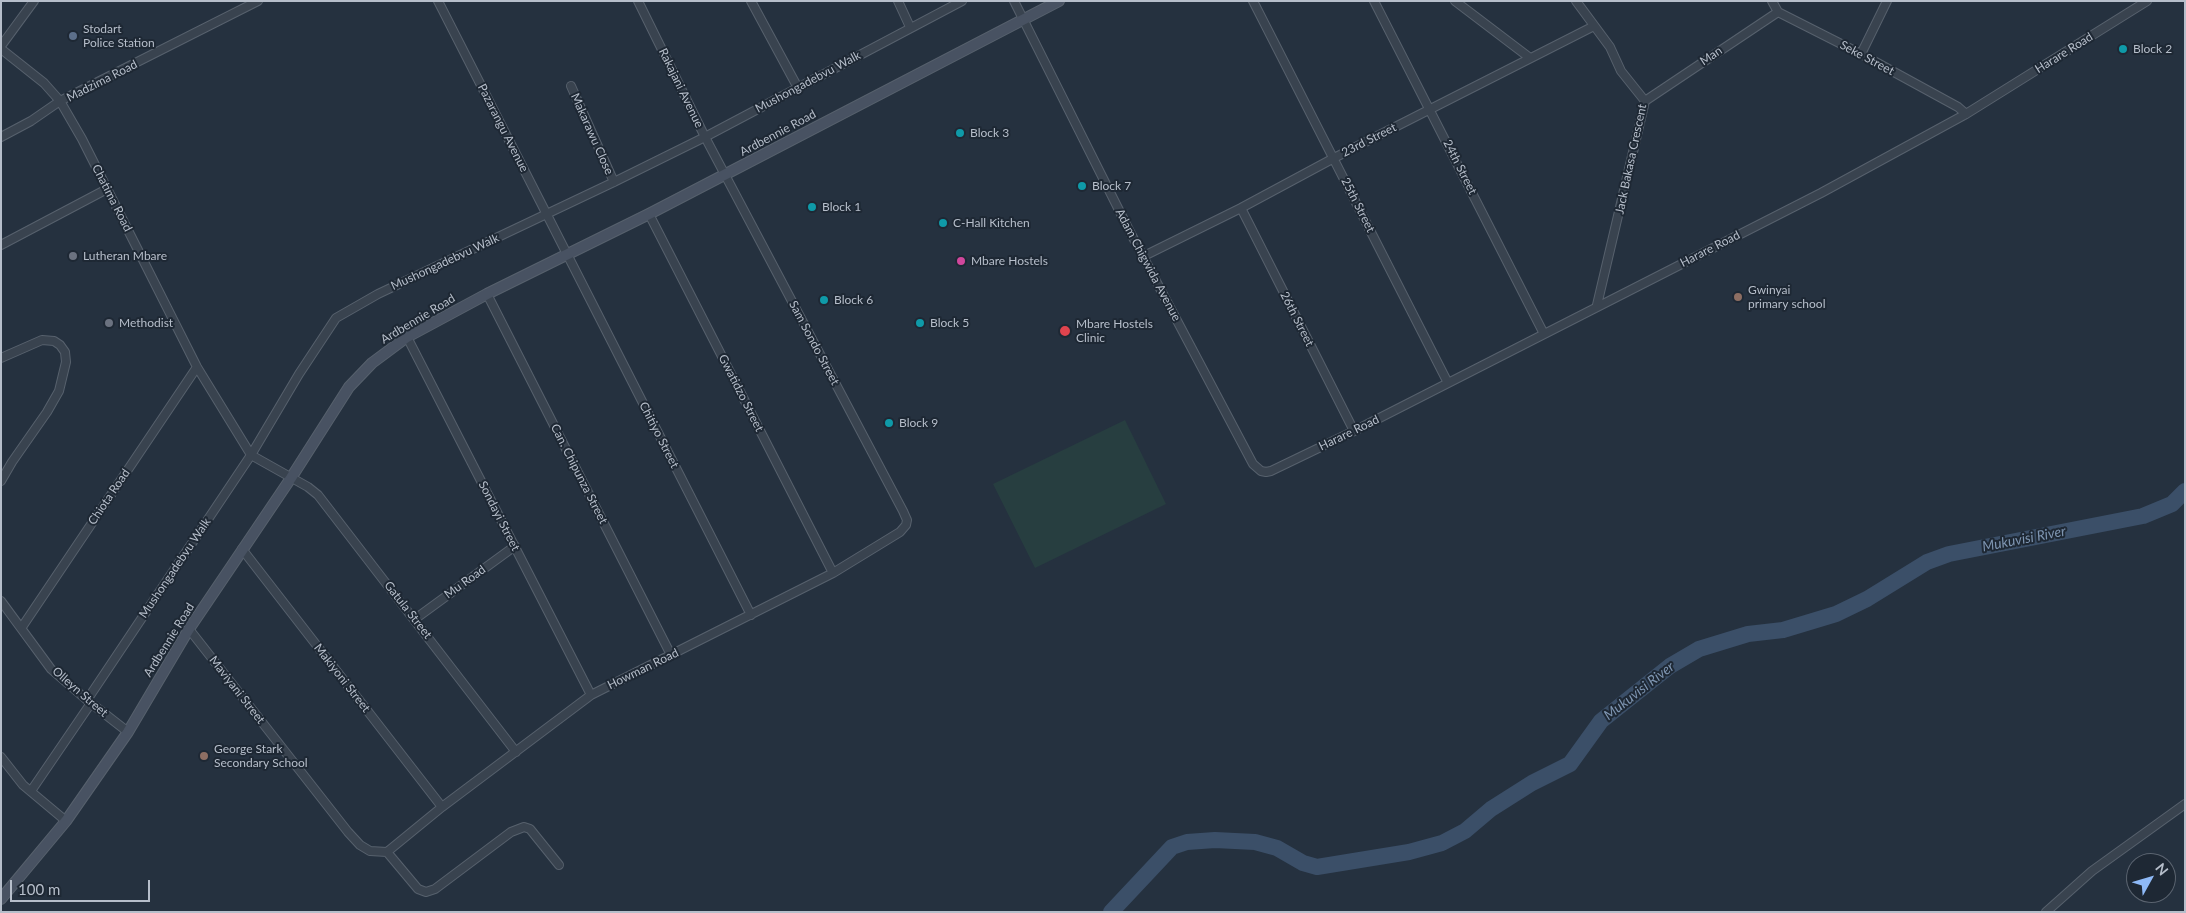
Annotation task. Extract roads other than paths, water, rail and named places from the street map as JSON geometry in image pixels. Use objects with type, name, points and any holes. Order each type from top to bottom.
[{"type":"main road","name":"Ardbennie Road","points":[[1,899],[66,821],[128,732],[189,629],[291,478],[349,387],[372,363],[408,337],[486,294],[649,214],[1059,1]]},
{"type":"street","points":[[1,47],[34,1]]},
{"type":"street","name":"Madzima Road","points":[[1,137],[31,121],[60,102],[258,1]]},
{"type":"street","name":"Pazarangu Avenue","points":[[438,1],[567,255]]},
{"type":"street","name":"Rakajani Avenue","points":[[638,1],[725,174]]},
{"type":"street","points":[[751,1],[798,88]]},
{"type":"street","points":[[898,1],[910,27]]},
{"type":"street","name":"Mushongadebvu Walk","points":[[31,791],[251,455],[299,374],[336,318],[378,294],[705,137],[962,1]]},
{"type":"street","name":"Adam Chigwida Avenue","points":[[1014,1],[1253,464],[1261,471]]},
{"type":"street","name":"25th Street","points":[[1253,1],[1448,383]]},
{"type":"street","name":"24th Street","points":[[1374,1],[1544,334]]},
{"type":"street","points":[[1455,1],[1530,58]]},
{"type":"street","name":"Jack Bakasa Crescent","points":[[1576,1],[1610,47],[1620,71],[1645,101],[1597,305]]},
{"type":"street","points":[[1772,1],[1778,12]]},
{"type":"street","points":[[1861,54],[1887,1]]},
{"type":"street","points":[[2128,1],[2134,10]]},
{"type":"street","name":"Harare Road","points":[[1261,471],[1271,471],[1354,431],[1821,192],[1966,114],[2147,1]]},
{"type":"street","name":"Seke Street","points":[[1778,12],[1861,54],[1958,107],[1966,114]]},
{"type":"street","name":"Man","points":[[1645,101],[1778,12]]},
{"type":"street","name":"23rd Street","points":[[1144,256],[1594,26]]},
{"type":"street","name":"Chatima Road","points":[[1,47],[44,83],[60,102],[82,139],[197,367],[251,455],[291,478]]},
{"type":"street","name":"Makarawu Close","points":[[571,86],[614,182]]},
{"type":"street","name":"Sam Sondo Street","points":[[725,174],[904,511]]},
{"type":"street","points":[[1,245],[107,189]]},
{"type":"street","name":"26th Street","points":[[1241,208],[1354,431]]},
{"type":"street","name":"Gwatidzo Street","points":[[649,214],[833,572]]},
{"type":"street","name":"Chitiyo Street","points":[[567,255],[751,615]]},
{"type":"street","name":"Can. Chipunza Street","points":[[486,294],[671,655]]},
{"type":"street","name":"Sondayi Street","points":[[408,337],[591,695]]},
{"type":"street","points":[[1,358],[42,340],[54,341],[60,345],[65,352],[66,362],[59,391],[1,481]]},
{"type":"street","name":"Chiota Road","points":[[22,627],[197,367]]},
{"type":"street","name":"Gatula Street","points":[[291,478],[318,495],[516,752]]},
{"type":"street","name":"Howman Road","points":[[387,852],[442,807],[591,695],[833,572],[900,532],[906,525],[907,520],[904,511]]},
{"type":"street","name":"Mu Road","points":[[415,619],[515,546]]},
{"type":"street","name":"Makiyoni Street","points":[[242,549],[442,807]]},
{"type":"street","name":"Olleyn Street","points":[[1,601],[22,627],[51,669],[128,732]]},
{"type":"street","name":"Maviyani Street","points":[[189,629],[354,839],[370,851],[387,852]]},
{"type":"street","points":[[1,757],[23,785],[66,821]]},
{"type":"street","points":[[2046,912],[2092,871],[2185,804]]},
{"type":"street","points":[[387,852],[418,889],[426,892],[435,889],[511,832],[524,827],[530,829],[559,865]]},
{"type":"waterway","name":"Mukuvisi River","points":[[1111,912],[1172,847],[1187,842],[1215,840],[1255,842],[1277,848],[1303,863],[1317,867],[1409,852],[1442,843],[1465,831],[1491,809],[1532,783],[1570,764],[1601,721],[1670,666],[1699,649],[1748,634],[1783,630],[1836,614],[1867,599],[1927,562],[1949,554],[2143,516],[2172,504],[2185,491]]},
{"type":"place","name":"Stodart Police Station","points":[[73,36]]},
{"type":"place","name":"Block 2","points":[[2123,49]]},
{"type":"place","name":"Block 3","points":[[960,133]]},
{"type":"place","name":"Block 7","points":[[1082,186]]},
{"type":"place","name":"Block 1","points":[[812,207]]},
{"type":"place","name":"C-Hall Kitchen","points":[[943,223]]},
{"type":"place","name":"Lutheran Mbare","points":[[73,256]]},
{"type":"place","name":"Mbare Hostels","points":[[961,261]]},
{"type":"place","name":"Gwinyai primary school","points":[[1738,297]]},
{"type":"place","name":"Block 6","points":[[824,300]]},
{"type":"place","name":"Methodist","points":[[109,323]]},
{"type":"place","name":"Block 5","points":[[920,323]]},
{"type":"place","name":"Mbare Hostels Clinic","points":[[1065,331]]},
{"type":"place","name":"Block 9","points":[[889,423]]},
{"type":"place","name":"George Stark Secondary School","points":[[204,756]]}]
